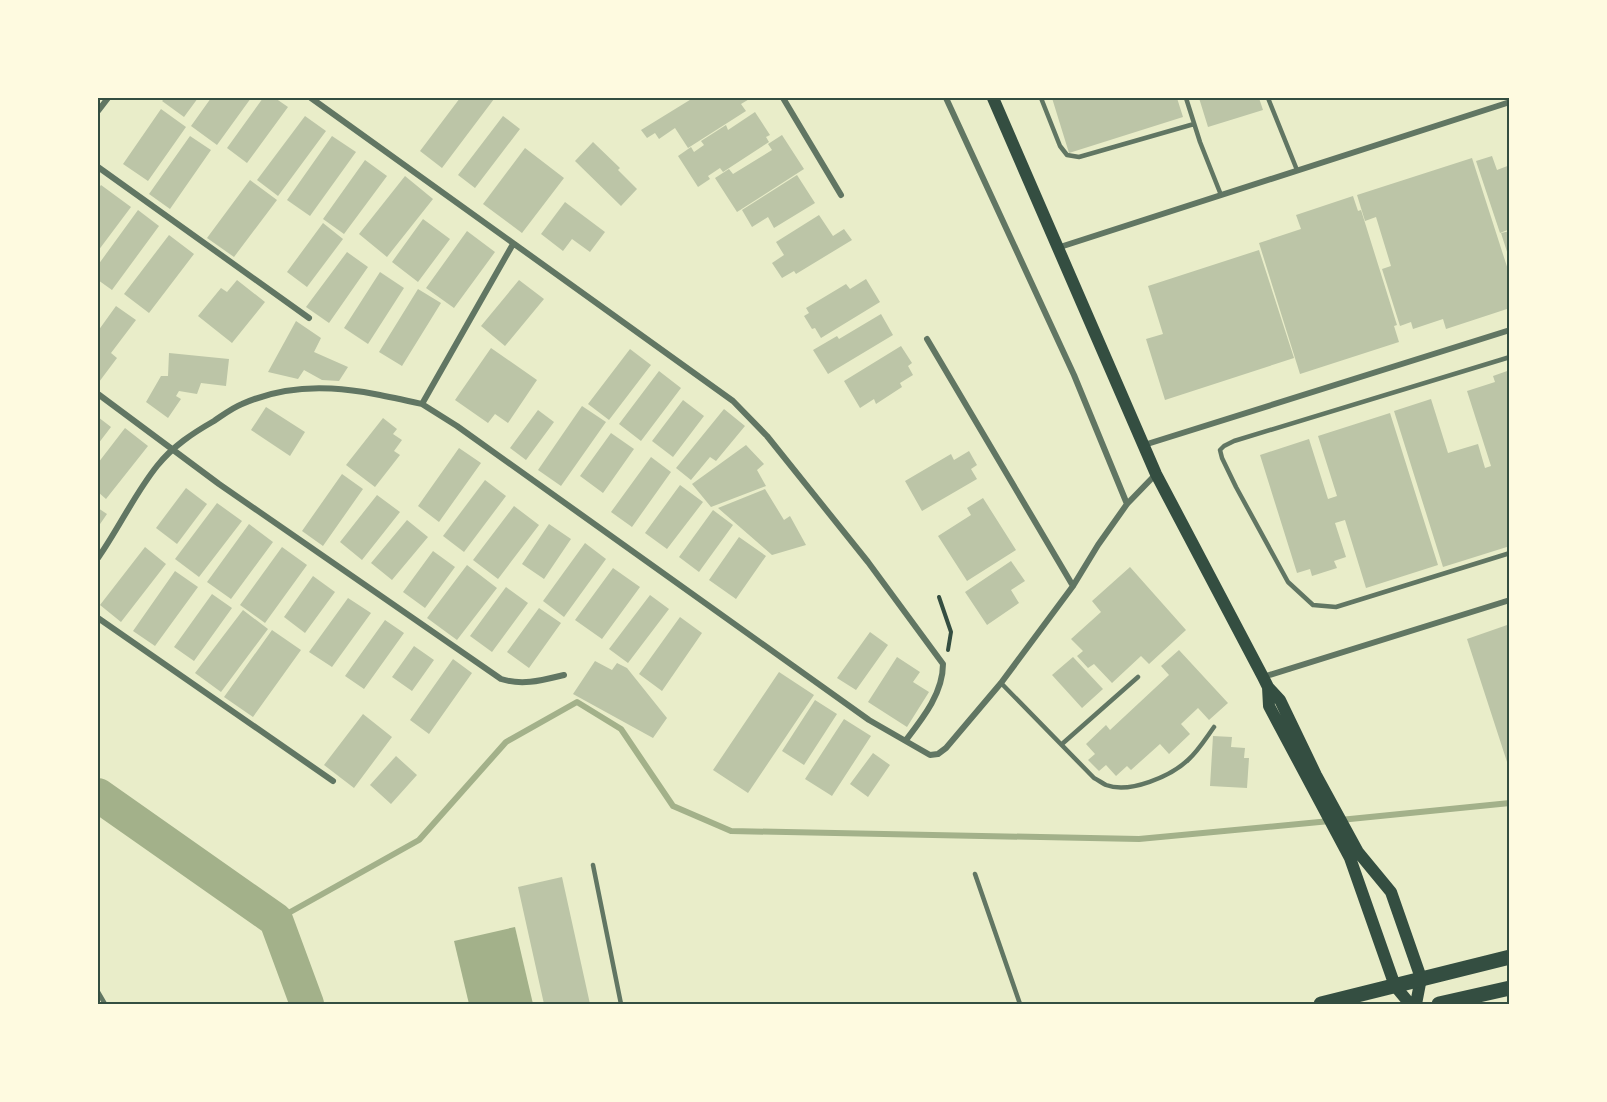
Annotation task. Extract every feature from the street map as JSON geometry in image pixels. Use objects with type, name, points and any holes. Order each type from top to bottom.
[{"type":"main road","points":[[993,98],[1156,474],[1265,682],[1280,699],[1312,777],[1354,855],[1395,986],[1410,1005]]},
{"type":"main road","points":[[1354,855],[1391,892],[1421,978],[1416,1005]]},
{"type":"main road","points":[[1321,1005],[1509,957]]},
{"type":"main road","points":[[1439,1005],[1509,988]]},
{"type":"street","points":[[98,111],[108,98]]},
{"type":"street","points":[[311,98],[712,384],[749,415],[868,562],[943,664],[943,678],[926,713],[906,740]]},
{"type":"street","points":[[783,98],[841,195]]},
{"type":"street","points":[[946,98],[1074,375],[1127,504]]},
{"type":"street","points":[[1057,248],[1509,102]]},
{"type":"street","points":[[98,167],[309,318]]},
{"type":"street","points":[[422,404],[513,244]]},
{"type":"street","points":[[1143,446],[1509,330]]},
{"type":"street","points":[[927,339],[1073,586]]},
{"type":"street","points":[[98,558],[134,496],[172,450],[197,431],[241,405],[270,394],[299,388],[332,388],[375,393],[422,404],[869,720],[930,755],[938,754],[946,748],[1001,683],[1073,586],[1127,504],[1156,474]]},
{"type":"street","points":[[98,394],[219,484],[501,680],[511,683],[535,682],[564,675]]},
{"type":"street","points":[[1265,682],[1509,600]]},
{"type":"street","points":[[98,618],[333,782]]},
{"type":"lane","points":[[1041,98],[1060,146],[1067,155],[1079,157],[1194,124]]},
{"type":"lane","points":[[1186,98],[1221,195]]},
{"type":"lane","points":[[1268,98],[1298,170]]},
{"type":"lane","points":[[1509,357],[1234,441],[1220,450],[1236,487],[1288,582],[1312,605],[1336,607],[1509,553]]},
{"type":"lane","points":[[1062,744],[1138,677]]},
{"type":"lane","points":[[1001,683],[1094,778],[1106,785],[1122,787],[1160,778],[1177,769],[1190,758],[1214,727]]},
{"type":"lane","points":[[593,865],[621,1005]]},
{"type":"lane","points":[[975,874],[1020,1005]]},
{"type":"lane","points":[[98,992],[105,1005]]},
{"type":"path","points":[[939,597],[951,632],[951,640],[943,664]]},
{"type":"shaded area","points":[[515,927],[533,1004],[469,1004],[454,941]]},
{"type":"building","points":[[165,98],[198,98],[184,117],[162,101]]},
{"type":"building","points":[[211,98],[251,98],[217,145],[191,126]]},
{"type":"building","points":[[263,98],[275,98],[288,107],[247,163],[227,148]]},
{"type":"building","points":[[460,98],[494,99],[442,168],[420,151]]},
{"type":"building","points":[[693,98],[751,98],[741,104],[746,111],[688,148],[675,128],[659,139],[655,133],[647,138],[641,130]]},
{"type":"building","points":[[1052,98],[1177,98],[1183,117],[1069,153]]},
{"type":"building","points":[[1199,98],[1259,98],[1263,110],[1208,127]]},
{"type":"building","points":[[161,109],[186,127],[148,181],[123,164]]},
{"type":"building","points":[[755,112],[770,135],[766,137],[769,142],[723,172],[720,168],[698,187],[678,156],[691,147],[694,152],[704,145],[701,141],[726,125],[728,130]]},
{"type":"building","points":[[305,116],[326,131],[278,196],[257,180]]},
{"type":"building","points":[[503,116],[520,129],[475,188],[458,175]]},
{"type":"building","points":[[782,135],[804,169],[737,212],[715,178],[729,169],[733,174],[772,150],[768,144]]},
{"type":"building","points":[[190,136],[211,150],[170,209],[149,194]]},
{"type":"building","points":[[332,136],[356,152],[310,216],[287,200]]},
{"type":"building","points":[[593,142],[620,168],[618,170],[637,189],[621,206],[575,161]]},
{"type":"building","points":[[525,148],[564,178],[522,233],[483,204]]},
{"type":"building","points":[[1492,156],[1497,170],[1510,165],[1510,229],[1500,233],[1476,161]]},
{"type":"building","points":[[1472,158],[1510,276],[1510,308],[1446,329],[1443,319],[1413,329],[1411,322],[1400,326],[1382,269],[1391,266],[1376,217],[1365,221],[1357,195]]},
{"type":"building","points":[[365,160],[387,176],[344,234],[323,219]]},
{"type":"building","points":[[797,175],[815,203],[774,228],[768,217],[752,227],[742,210]]},
{"type":"building","points":[[405,176],[433,199],[387,257],[359,234]]},
{"type":"building","points":[[250,180],[277,200],[234,257],[207,238]]},
{"type":"building","points":[[101,185],[131,207],[98,251],[98,189]]},
{"type":"building","points":[[1353,196],[1358,211],[1361,210],[1397,325],[1394,326],[1399,342],[1300,374],[1259,243],[1301,229],[1296,215]]},
{"type":"building","points":[[565,202],[605,232],[590,252],[572,239],[563,251],[541,234]]},
{"type":"building","points":[[138,210],[159,226],[112,290],[98,280],[98,265]]},
{"type":"building","points":[[819,215],[833,236],[844,229],[852,240],[796,274],[794,271],[782,278],[772,263],[784,255],[776,242]]},
{"type":"building","points":[[423,219],[450,239],[418,282],[392,262]]},
{"type":"building","points":[[323,223],[343,239],[307,287],[287,272]]},
{"type":"building","points":[[467,231],[495,252],[454,308],[426,288]]},
{"type":"building","points":[[1510,231],[1510,258],[1509,258],[1501,233]]},
{"type":"building","points":[[169,235],[194,254],[149,313],[124,294]]},
{"type":"building","points":[[1259,250],[1294,358],[1165,400],[1146,339],[1163,334],[1148,286]]},
{"type":"building","points":[[347,252],[368,267],[329,323],[306,307]]},
{"type":"building","points":[[380,272],[404,288],[368,344],[344,328]]},
{"type":"building","points":[[866,279],[880,302],[821,338],[804,316],[809,313],[806,308],[846,284],[850,289]]},
{"type":"building","points":[[237,280],[265,302],[232,343],[198,316],[221,288],[227,292]]},
{"type":"building","points":[[519,280],[544,299],[505,346],[481,326]]},
{"type":"building","points":[[418,289],[441,303],[402,366],[379,352]]},
{"type":"building","points":[[116,306],[136,320],[111,353],[117,358],[99,382],[98,331]]},
{"type":"building","points":[[881,314],[893,335],[828,374],[813,350],[837,336],[839,339]]},
{"type":"building","points":[[296,321],[321,338],[314,352],[348,367],[339,381],[322,380],[304,370],[298,379],[268,372]]},
{"type":"building","points":[[901,346],[912,363],[908,366],[913,375],[900,383],[902,387],[876,404],[874,399],[860,408],[844,381]]},
{"type":"building","points":[[491,348],[537,380],[508,423],[495,414],[488,423],[455,400]]},
{"type":"building","points":[[630,349],[651,365],[609,420],[588,404]]},
{"type":"building","points":[[169,353],[229,359],[226,386],[201,383],[197,394],[179,391],[176,396],[181,399],[168,418],[146,402],[161,376],[168,376]]},
{"type":"building","points":[[1510,370],[1510,546],[1443,567],[1394,411],[1431,399],[1448,453],[1478,444],[1485,468],[1491,466],[1467,391],[1495,382],[1493,376]]},
{"type":"building","points":[[659,371],[681,388],[641,441],[619,424]]},
{"type":"building","points":[[683,400],[704,416],[673,457],[652,441]]},
{"type":"building","points":[[582,406],[606,422],[561,486],[538,470]]},
{"type":"building","points":[[266,407],[305,432],[290,456],[251,430]]},
{"type":"building","points":[[724,409],[745,426],[716,461],[710,457],[691,480],[676,468]]},
{"type":"building","points":[[538,410],[554,422],[526,460],[510,448]]},
{"type":"building","points":[[1390,413],[1438,565],[1366,588],[1345,520],[1335,523],[1346,557],[1334,561],[1337,568],[1312,576],[1310,569],[1297,573],[1260,455],[1309,439],[1328,499],[1337,496],[1318,436]]},
{"type":"building","points":[[98,417],[111,427],[98,444]]},
{"type":"building","points":[[383,418],[397,429],[393,434],[402,440],[394,451],[400,455],[375,487],[346,465]]},
{"type":"building","points":[[125,428],[148,446],[106,499],[98,492],[98,463]]},
{"type":"building","points":[[611,433],[634,449],[603,493],[580,476]]},
{"type":"building","points":[[746,445],[764,464],[757,470],[766,486],[711,507],[692,484]]},
{"type":"building","points":[[459,448],[481,463],[439,522],[418,506]]},
{"type":"building","points":[[969,451],[977,465],[971,469],[977,479],[922,511],[905,481],[951,454],[954,460]]},
{"type":"building","points":[[651,457],[671,472],[632,527],[611,512]]},
{"type":"building","points":[[342,474],[363,489],[323,546],[302,531]]},
{"type":"building","points":[[485,480],[506,496],[464,552],[443,536]]},
{"type":"building","points":[[680,485],[703,502],[667,549],[645,533]]},
{"type":"building","points":[[186,488],[207,504],[177,544],[156,528]]},
{"type":"building","points":[[765,489],[784,520],[790,516],[806,545],[772,555],[718,508]]},
{"type":"building","points":[[377,495],[400,512],[362,560],[340,542]]},
{"type":"building","points":[[983,498],[1016,550],[967,581],[938,536],[971,515],[967,508]]},
{"type":"building","points":[[217,503],[242,521],[199,577],[175,559]]},
{"type":"building","points":[[514,506],[539,525],[498,579],[473,560]]},
{"type":"building","points":[[98,508],[107,514],[98,527]]},
{"type":"building","points":[[713,510],[733,525],[699,572],[679,557]]},
{"type":"building","points":[[407,520],[428,537],[392,580],[371,563]]},
{"type":"building","points":[[249,524],[273,542],[231,599],[207,582]]},
{"type":"building","points":[[549,524],[571,539],[544,579],[522,564]]},
{"type":"building","points":[[739,537],[766,556],[736,599],[709,580]]},
{"type":"building","points":[[585,543],[606,559],[564,617],[543,601]]},
{"type":"building","points":[[145,547],[166,564],[121,622],[100,605]]},
{"type":"building","points":[[282,547],[307,565],[265,623],[240,605]]},
{"type":"building","points":[[433,551],[455,567],[425,608],[403,592]]},
{"type":"building","points":[[1011,561],[1025,581],[1011,590],[1019,603],[987,625],[965,592]]},
{"type":"building","points":[[467,565],[497,588],[457,640],[427,618]]},
{"type":"building","points":[[1130,567],[1186,630],[1149,664],[1141,656],[1112,683],[1094,664],[1088,668],[1077,656],[1083,651],[1071,639],[1101,612],[1092,601]]},
{"type":"building","points":[[613,568],[640,587],[602,639],[575,620]]},
{"type":"building","points":[[175,571],[198,587],[155,646],[133,631]]},
{"type":"building","points":[[313,576],[335,592],[305,633],[284,617]]},
{"type":"building","points":[[506,587],[528,603],[492,652],[470,636]]},
{"type":"building","points":[[212,594],[232,608],[194,661],[174,647]]},
{"type":"building","points":[[650,595],[669,609],[628,663],[609,649]]},
{"type":"building","points":[[348,598],[371,613],[332,667],[309,652]]},
{"type":"building","points":[[539,608],[561,623],[529,668],[507,652]]},
{"type":"building","points":[[243,610],[268,629],[221,692],[195,673]]},
{"type":"building","points":[[680,617],[702,633],[662,691],[639,674]]},
{"type":"building","points":[[385,620],[404,633],[364,689],[345,676]]},
{"type":"building","points":[[1510,624],[1510,767],[1509,768],[1467,639]]},
{"type":"building","points":[[272,630],[301,650],[253,717],[224,697]]},
{"type":"building","points":[[870,632],[888,645],[856,690],[837,678]]},
{"type":"building","points":[[414,646],[434,660],[412,691],[392,677]]},
{"type":"building","points":[[1179,650],[1228,703],[1209,720],[1198,708],[1181,724],[1190,734],[1169,754],[1160,744],[1131,770],[1127,766],[1116,776],[1106,765],[1099,771],[1088,760],[1095,754],[1086,744],[1106,725],[1110,730],[1169,675],[1161,666]]},
{"type":"building","points":[[897,657],[920,672],[913,682],[929,692],[907,727],[868,702]]},
{"type":"building","points":[[1073,657],[1103,689],[1082,708],[1052,675]]},
{"type":"building","points":[[453,659],[472,673],[429,734],[410,720]]},
{"type":"building","points":[[595,661],[612,670],[617,663],[627,668],[667,718],[653,738],[573,694]]},
{"type":"building","points":[[779,672],[814,695],[748,793],[713,770]]},
{"type":"building","points":[[815,700],[837,714],[804,765],[782,751]]},
{"type":"building","points":[[363,714],[392,737],[354,788],[324,765]]},
{"type":"building","points":[[844,719],[871,736],[832,796],[805,779]]},
{"type":"building","points":[[1213,736],[1232,737],[1231,747],[1245,748],[1244,758],[1249,758],[1247,788],[1210,786]]},
{"type":"building","points":[[873,753],[890,765],[868,797],[850,784]]},
{"type":"building","points":[[396,756],[417,775],[391,804],[370,785]]},
{"type":"building","points":[[562,877],[590,1004],[544,1004],[518,887]]},
{"type":"waterway","points":[[276,920],[419,840],[506,742],[577,702],[621,729],[673,806],[731,831],[1139,839],[1330,821]]},
{"type":"waterway","points":[[98,795],[276,920],[307,1004]]},
{"type":"waterway","points":[[1340,820],[1510,803]]}]
